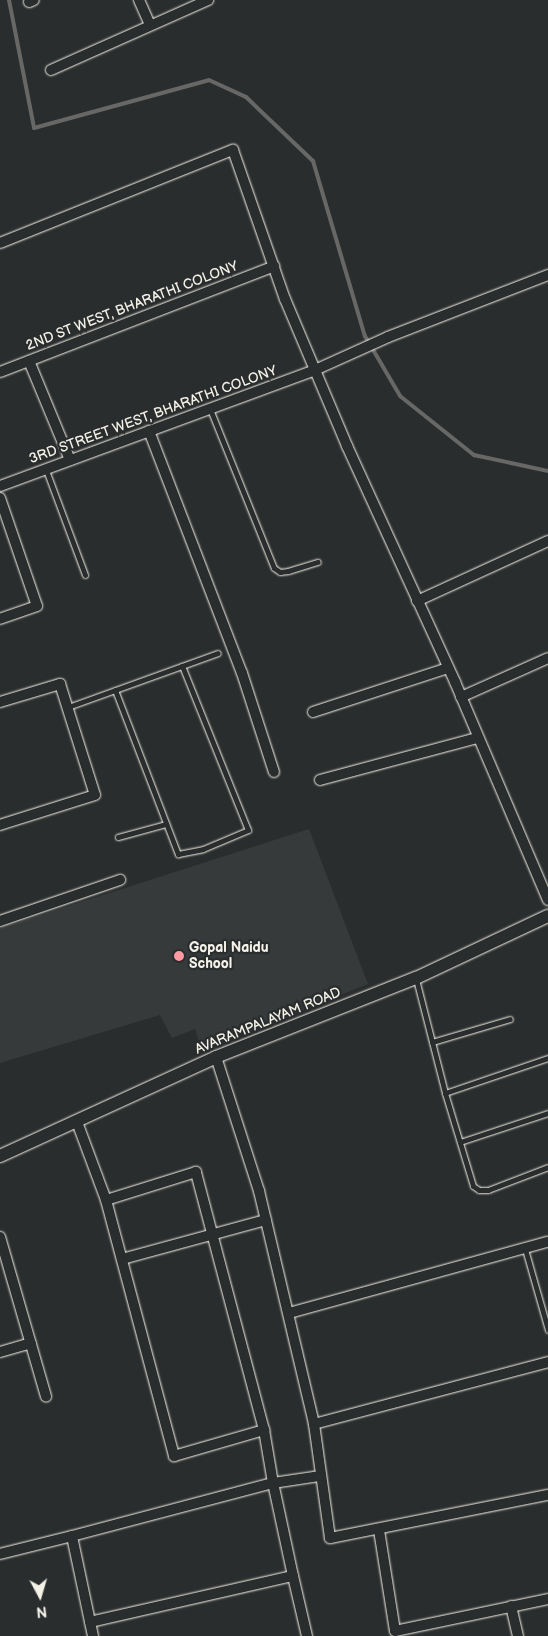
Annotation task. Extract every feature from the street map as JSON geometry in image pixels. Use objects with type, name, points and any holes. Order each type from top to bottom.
[{"type":"street","points":[[139,0],[150,25]]},
{"type":"street","points":[[51,70],[208,0]]},
{"type":"street","points":[[0,244],[233,150],[274,266],[315,370],[448,668],[548,900]]},
{"type":"street","name":"2ND ST WEST, BHARATHI COLONY","points":[[0,372],[274,266]]},
{"type":"street","name":"3RD STREET WEST, BHARATHI COLONY","points":[[0,486],[315,370],[388,337],[548,275]]},
{"type":"street","points":[[29,361],[70,460]]},
{"type":"street","points":[[149,431],[242,673],[274,772]]},
{"type":"street","points":[[0,498],[37,606],[0,619]]},
{"type":"street","points":[[417,601],[548,541]]},
{"type":"street","points":[[460,697],[548,658]]},
{"type":"street","points":[[313,712],[448,668]]},
{"type":"street","points":[[0,702],[60,684],[95,795],[0,825]]},
{"type":"street","points":[[320,780],[477,738]]},
{"type":"street","points":[[0,921],[120,880]]},
{"type":"street","name":"AVARAMPALAYAM ROAD","points":[[0,1156],[216,1057],[416,978],[548,916]]},
{"type":"street","points":[[216,1057],[259,1191],[289,1312],[314,1424],[330,1538],[379,1530],[548,1495]]},
{"type":"street","points":[[77,1122],[106,1200],[174,1456],[264,1430]]},
{"type":"street","points":[[106,1200],[196,1172],[214,1234],[264,1430],[273,1483],[307,1636]]},
{"type":"street","points":[[122,1259],[266,1220]]},
{"type":"street","points":[[0,1237],[3,1256],[46,1396]]},
{"type":"street","points":[[289,1312],[547,1242]]},
{"type":"street","points":[[0,1352],[31,1343]]},
{"type":"street","points":[[314,1424],[548,1362]]},
{"type":"street","points":[[0,1554],[273,1483],[320,1476]]},
{"type":"street","points":[[379,1530],[395,1631],[548,1599]]},
{"type":"street","points":[[72,1536],[93,1636]]},
{"type":"street","points":[[90,1622],[293,1576]]},
{"type":"street","points":[[512,1606],[518,1636]]},
{"type":"lane","points":[[210,409],[274,568],[280,572],[288,572],[318,562]]},
{"type":"lane","points":[[46,469],[85,575]]},
{"type":"lane","points":[[67,707],[218,653]]},
{"type":"lane","points":[[115,690],[178,854],[203,849],[248,830],[182,666]]},
{"type":"lane","points":[[118,837],[166,824]]},
{"type":"lane","points":[[416,978],[445,1093],[473,1186],[479,1190],[488,1190],[548,1167]]},
{"type":"lane","points":[[432,1042],[510,1019]]},
{"type":"lane","points":[[445,1093],[548,1058]]},
{"type":"lane","points":[[460,1142],[548,1113]]},
{"type":"lane","points":[[524,1249],[548,1330]]},
{"type":"shaded area","name":"Gopal Naidu School","points":[[309,829],[368,984],[202,1051],[195,1029],[172,1038],[160,1015],[0,1063],[0,928]]},
{"type":"waterway","points":[[9,0],[34,128],[209,80],[246,97],[313,161],[365,336],[400,396],[474,455],[548,471]]},
{"type":"place","name":"Gopal Naidu School","points":[[179,956]]}]
